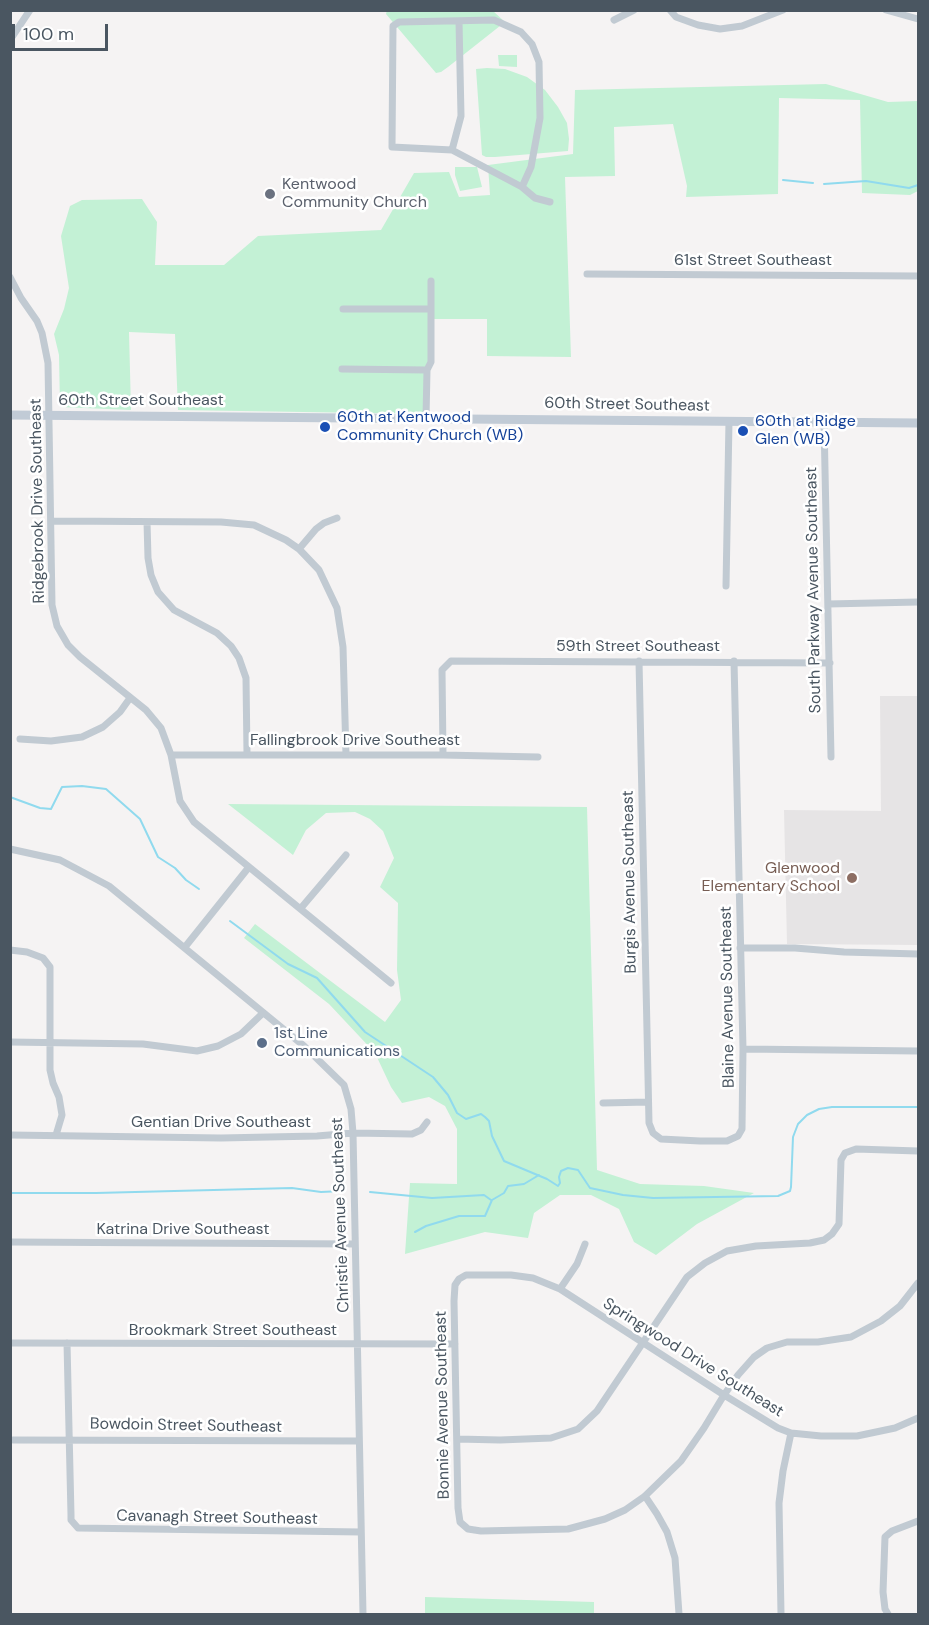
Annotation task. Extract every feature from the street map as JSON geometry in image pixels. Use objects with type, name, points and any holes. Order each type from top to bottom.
[{"type":"main road","name":"60th Street Southeast","points":[[10,415],[918,423]]},
{"type":"street","points":[[10,40],[13,32],[30,10]]},
{"type":"street","points":[[614,20],[634,10]]},
{"type":"street","points":[[670,10],[676,17],[698,26],[720,29],[741,26],[783,10]]},
{"type":"street","points":[[886,10],[905,13],[918,19]]},
{"type":"street","points":[[522,187],[531,167],[540,118],[538,62],[532,44],[521,32],[494,20],[399,22],[393,26],[392,147],[452,150],[522,187],[535,198],[550,202]]},
{"type":"street","points":[[452,150],[461,116],[459,21]]},
{"type":"street","name":"61st Street Southeast","points":[[587,274],[918,276]]},
{"type":"street","name":"Ridgebrook Drive Southeast","points":[[10,277],[37,321],[48,363],[52,605],[57,626],[68,645],[80,657],[146,710],[161,729],[171,755],[180,801],[194,822],[391,983]]},
{"type":"street","points":[[426,418],[427,370],[431,362],[431,281]]},
{"type":"street","points":[[343,309],[431,309]]},
{"type":"street","points":[[342,369],[427,370]]},
{"type":"street","points":[[726,586],[729,421]]},
{"type":"street","name":"South Parkway Avenue Southeast","points":[[824,423],[831,757]]},
{"type":"street","points":[[299,549],[316,529],[337,518]]},
{"type":"street","points":[[51,521],[221,522],[254,525],[286,540],[299,549],[319,570],[337,608],[343,647],[346,755]]},
{"type":"street","points":[[147,522],[148,558],[151,575],[158,592],[174,610],[217,633],[231,646],[239,658],[246,678],[247,754]]},
{"type":"street","points":[[828,604],[918,602]]},
{"type":"street","name":"59th Street Southeast","points":[[443,755],[442,670],[447,664],[457,660],[830,663]]},
{"type":"street","name":"Burgis Avenue Southeast","points":[[639,661],[648,1102]]},
{"type":"street","name":"Blaine Avenue Southeast","points":[[648,1102],[649,1123],[653,1133],[661,1139],[727,1141],[738,1136],[742,1129],[734,661]]},
{"type":"street","points":[[20,739],[51,741],[82,737],[103,727],[120,712],[130,698]]},
{"type":"street","name":"Fallingbrook Drive Southeast","points":[[171,755],[443,755],[538,758]]},
{"type":"street","name":"Christie Avenue Southeast","points":[[10,849],[60,860],[109,886],[322,1062],[344,1085],[351,1109],[353,1133],[363,1614]]},
{"type":"street","points":[[301,908],[345,855]]},
{"type":"street","points":[[185,947],[249,867]]},
{"type":"street","points":[[740,948],[795,948],[918,954]]},
{"type":"street","points":[[10,950],[27,952],[44,958],[50,967],[50,1070],[62,1114],[56,1135]]},
{"type":"street","points":[[10,1042],[142,1044],[197,1052],[218,1046],[241,1034],[263,1013]]},
{"type":"street","points":[[742,1049],[918,1051]]},
{"type":"street","points":[[603,1103],[648,1102]]},
{"type":"street","name":"Gentian Drive Southeast","points":[[10,1135],[317,1137],[353,1133],[412,1134],[421,1130],[427,1122]]},
{"type":"street","points":[[457,1438],[500,1440],[551,1438],[578,1429],[597,1411],[687,1277],[705,1263],[727,1251],[810,1243],[824,1240],[832,1234],[839,1224],[841,1160],[845,1153],[856,1149],[918,1151]]},
{"type":"street","name":"Katrina Drive Southeast","points":[[10,1242],[355,1244]]},
{"type":"street","points":[[560,1289],[577,1264],[585,1244]]},
{"type":"street","name":"Springwood Drive Southeast","points":[[459,1279],[466,1275],[510,1275],[533,1278],[560,1289],[642,1344],[778,1428],[791,1433],[858,1436],[895,1428],[918,1418]]},
{"type":"street","name":"Bonnie Avenue Southeast","points":[[459,1279],[455,1286],[455,1344],[460,1522],[468,1529],[493,1531],[568,1529],[605,1519],[625,1510],[645,1496]]},
{"type":"street","points":[[678,1614],[675,1558],[667,1532],[645,1496],[681,1461],[745,1365],[767,1348],[788,1342],[818,1342],[851,1337],[881,1321],[900,1306],[918,1287]]},
{"type":"street","name":"Brookmark Street Southeast","points":[[10,1343],[455,1344]]},
{"type":"street","points":[[68,1343],[71,1438]]},
{"type":"street","points":[[781,1614],[779,1503],[791,1433]]},
{"type":"street","name":"Bowdoin Street Southeast","points":[[14,1440],[71,1438],[358,1441]]},
{"type":"street","name":"Cavanagh Street Southeast","points":[[71,1438],[71,1515],[75,1526],[81,1529],[361,1532]]},
{"type":"street","points":[[888,1614],[885,1609],[884,1592],[885,1537],[892,1531],[918,1521]]},
{"type":"shaded area","name":"Glenwood Elementary School","points":[[880,696],[918,696],[918,945],[787,944],[784,810],[881,811]]},
{"type":"green space","points":[[387,10],[493,11],[505,22],[448,67],[436,73],[386,14]]},
{"type":"green space","points":[[498,55],[517,55],[517,67],[499,66]]},
{"type":"green space","points":[[476,69],[505,69],[527,77],[545,90],[567,123],[568,151],[495,157],[482,155]]},
{"type":"green space","points":[[826,84],[888,102],[918,101],[918,191],[910,195],[862,193],[860,100],[779,98],[778,194],[686,197],[687,186],[673,124],[614,127],[615,176],[565,177],[571,357],[487,356],[487,319],[428,319],[429,414],[178,410],[175,334],[129,332],[131,410],[60,407],[59,355],[54,334],[69,288],[61,236],[70,206],[82,200],[142,199],[157,222],[155,265],[224,265],[258,236],[381,230],[414,173],[449,172],[459,197],[490,195],[488,165],[573,154],[575,90]]},
{"type":"green space","points":[[455,167],[477,167],[482,187],[460,191]]},
{"type":"green space","points":[[228,804],[587,807],[597,1170],[640,1184],[704,1186],[754,1193],[697,1224],[656,1255],[634,1242],[619,1209],[591,1195],[560,1195],[534,1213],[528,1238],[485,1232],[405,1254],[410,1183],[457,1184],[457,1129],[445,1106],[429,1097],[402,1103],[391,1087],[375,1053],[329,1004],[244,938],[255,924],[385,1022],[401,1000],[397,970],[398,903],[380,887],[394,858],[383,831],[370,819],[355,812],[326,813],[306,830],[293,855]]},
{"type":"green space","points":[[425,1597],[594,1602],[594,1614],[425,1614]]},
{"type":"waterway","points":[[783,180],[813,183]]},
{"type":"waterway","points":[[824,184],[866,181],[909,188],[918,185]]},
{"type":"waterway","points":[[10,797],[40,808],[51,809],[62,787],[82,786],[106,789],[140,819],[158,857],[199,889]]},
{"type":"waterway","points":[[230,921],[288,964],[317,978],[365,1032],[433,1077],[448,1095],[457,1113],[466,1119],[481,1114],[485,1117],[489,1121],[492,1136],[504,1161],[558,1186],[561,1171],[568,1168],[578,1170],[590,1188],[623,1195],[653,1198],[778,1196],[790,1191],[793,1137],[798,1124],[807,1115],[819,1109],[832,1107],[918,1107]]},
{"type":"waterway","points":[[415,1232],[426,1226],[459,1216],[485,1216],[492,1200],[504,1193],[508,1186],[524,1184],[539,1175]]},
{"type":"waterway","points":[[10,1193],[292,1188],[321,1192],[342,1191]]},
{"type":"waterway","points":[[370,1192],[432,1198],[484,1195],[491,1200]]},
{"type":"place","name":"Kentwood Community Church","points":[[270,194]]},
{"type":"place","name":"60th at Kentwood Community Church (WB)","points":[[325,427]]},
{"type":"place","name":"60th at Ridge Glen (WB)","points":[[743,431]]},
{"type":"place","name":"Glenwood Elementary School","points":[[852,878]]},
{"type":"place","name":"1st Line Communications","points":[[262,1043]]}]
